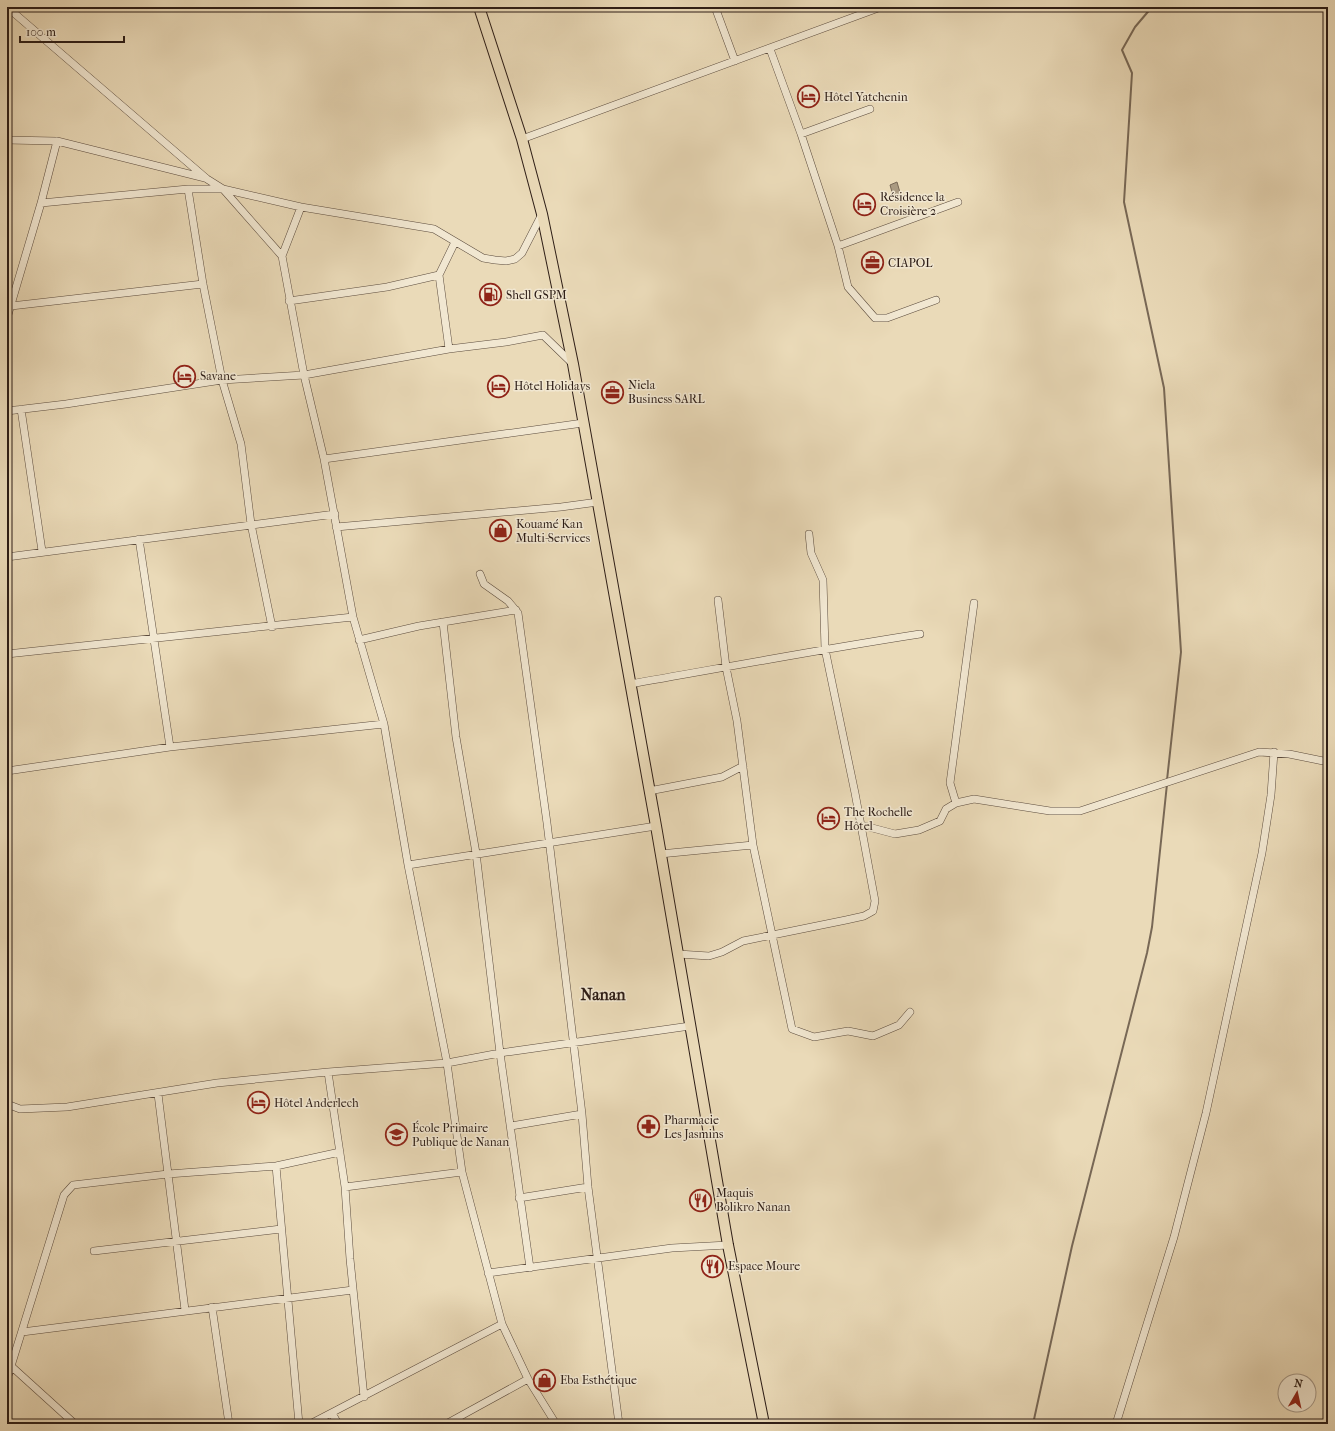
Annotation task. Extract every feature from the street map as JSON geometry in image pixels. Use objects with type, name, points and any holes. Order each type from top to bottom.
[{"type":"highway","points":[[479,7],[522,139],[542,214],[573,364],[656,826],[728,1245],[764,1424]]},
{"type":"street","points":[[7,7],[208,179],[223,189],[282,256]]},
{"type":"street","points":[[715,7],[735,61]]},
{"type":"street","points":[[522,139],[881,7]]},
{"type":"street","points":[[770,48],[801,134],[838,246],[848,287],[875,318],[887,318],[936,300]]},
{"type":"street","points":[[801,134],[870,109]]},
{"type":"street","points":[[7,140],[56,142],[208,179]]},
{"type":"street","points":[[7,318],[41,203],[56,142]]},
{"type":"street","points":[[41,203],[188,189],[223,189],[301,207],[434,229],[484,258],[506,261],[515,259],[522,253],[542,214]]},
{"type":"street","points":[[188,189],[203,284],[222,380],[241,444],[251,524],[272,627]]},
{"type":"street","points":[[838,246],[958,202]]},
{"type":"street","points":[[301,207],[282,256],[289,301],[304,375],[324,459],[353,617],[384,724],[408,865],[447,1063],[462,1172],[502,1324],[528,1379],[556,1424]]},
{"type":"street","points":[[449,349],[439,275],[455,242]]},
{"type":"street","points":[[289,301],[387,286],[439,275]]},
{"type":"street","points":[[11,306],[203,284]]},
{"type":"street","points":[[7,411],[222,380],[304,375],[449,349],[506,342],[543,335],[573,364]]},
{"type":"street","points":[[21,409],[42,551]]},
{"type":"street","points":[[324,459],[583,423]]},
{"type":"street","points":[[336,528],[561,507],[598,502]]},
{"type":"street","points":[[7,557],[42,551],[335,514]]},
{"type":"street","points":[[678,954],[709,956],[722,952],[742,941],[773,936],[864,916],[873,911],[875,901],[825,649],[823,580],[811,553],[808,534]]},
{"type":"street","points":[[139,539],[170,747]]},
{"type":"street","points":[[480,574],[484,584],[508,601],[518,613],[549,843],[582,1114],[588,1186],[618,1424]]},
{"type":"street","points":[[718,600],[726,667],[743,766],[753,845],[792,1029],[814,1037],[848,1031],[873,1036],[899,1025],[910,1012]]},
{"type":"street","points":[[956,803],[950,783],[974,603]]},
{"type":"street","points":[[359,640],[443,622],[516,610]]},
{"type":"street","points":[[7,654],[272,627],[353,617]]},
{"type":"street","points":[[443,622],[456,737],[476,853],[500,1053],[511,1126],[519,1198],[530,1268]]},
{"type":"street","points":[[630,684],[825,649],[920,634]]},
{"type":"street","points":[[7,772],[170,747],[384,724]]},
{"type":"street","points":[[861,825],[895,834],[919,830],[940,821],[946,809],[956,803],[974,799],[989,800],[1050,811],[1080,810],[1259,752],[1274,752],[1305,756],[1328,762]]},
{"type":"street","points":[[1116,1424],[1174,1237],[1206,1113],[1262,853],[1271,795],[1274,752]]},
{"type":"street","points":[[649,791],[722,777],[743,766]]},
{"type":"street","points":[[408,865],[476,853],[656,826]]},
{"type":"street","points":[[660,854],[753,845]]},
{"type":"street","points":[[7,1104],[20,1109],[67,1107],[217,1084],[328,1072],[447,1063],[500,1053],[690,1026]]},
{"type":"street","points":[[328,1072],[344,1187],[364,1397]]},
{"type":"street","points":[[158,1094],[185,1310]]},
{"type":"street","points":[[511,1126],[582,1114]]},
{"type":"street","points":[[7,1379],[64,1195],[73,1185],[168,1174],[276,1166],[340,1152]]},
{"type":"street","points":[[276,1166],[299,1424]]},
{"type":"street","points":[[344,1187],[462,1172]]},
{"type":"street","points":[[519,1198],[588,1186]]},
{"type":"street","points":[[94,1251],[281,1229]]},
{"type":"street","points":[[488,1273],[672,1248],[728,1245]]},
{"type":"street","points":[[22,1332],[185,1310],[353,1290]]},
{"type":"street","points":[[212,1307],[229,1424]]},
{"type":"street","points":[[310,1424],[502,1324]]},
{"type":"street","points":[[11,1366],[75,1424]]},
{"type":"street","points":[[446,1424],[528,1379]]},
{"type":"street","points":[[332,1413],[338,1424]]},
{"type":"shaded area","points":[[897,182],[901,196],[894,199],[890,185]]},
{"type":"waterway","points":[[1152,7],[1135,27],[1122,50],[1132,73],[1124,202],[1164,388],[1181,652],[1167,780]]},
{"type":"waterway","points":[[1033,1424],[1072,1246],[1147,953],[1152,927],[1167,784]]},
{"type":"place","name":"Hôtel Yatchenin","points":[[808,97]]},
{"type":"place","name":"Résidence la Croisière 2","points":[[865,204]]},
{"type":"place","name":"CIAPOL","points":[[872,263]]},
{"type":"place","name":"Shell GSPM","points":[[490,295]]},
{"type":"place","name":"Savane","points":[[184,376]]},
{"type":"place","name":"Hôtel Holidays","points":[[498,386]]},
{"type":"place","name":"Niela Business SARL","points":[[613,392]]},
{"type":"place","name":"Kouamé Kan Multi-Services","points":[[500,531]]},
{"type":"place","name":"The Rochelle Hôtel","points":[[829,819]]},
{"type":"place","name":"Hôtel Anderlech","points":[[259,1103]]},
{"type":"place","name":"Pharmacie Les Jasmins","points":[[649,1127]]},
{"type":"place","name":"École Primaire Publique de Nanan","points":[[396,1135]]},
{"type":"place","name":"Maquis Bolikro Nanan","points":[[700,1200]]},
{"type":"place","name":"Espace Moure","points":[[713,1266]]},
{"type":"place","name":"Eba Esthétique","points":[[545,1380]]},
{"type":"district","name":"Nanan","points":[[603,994]]}]
